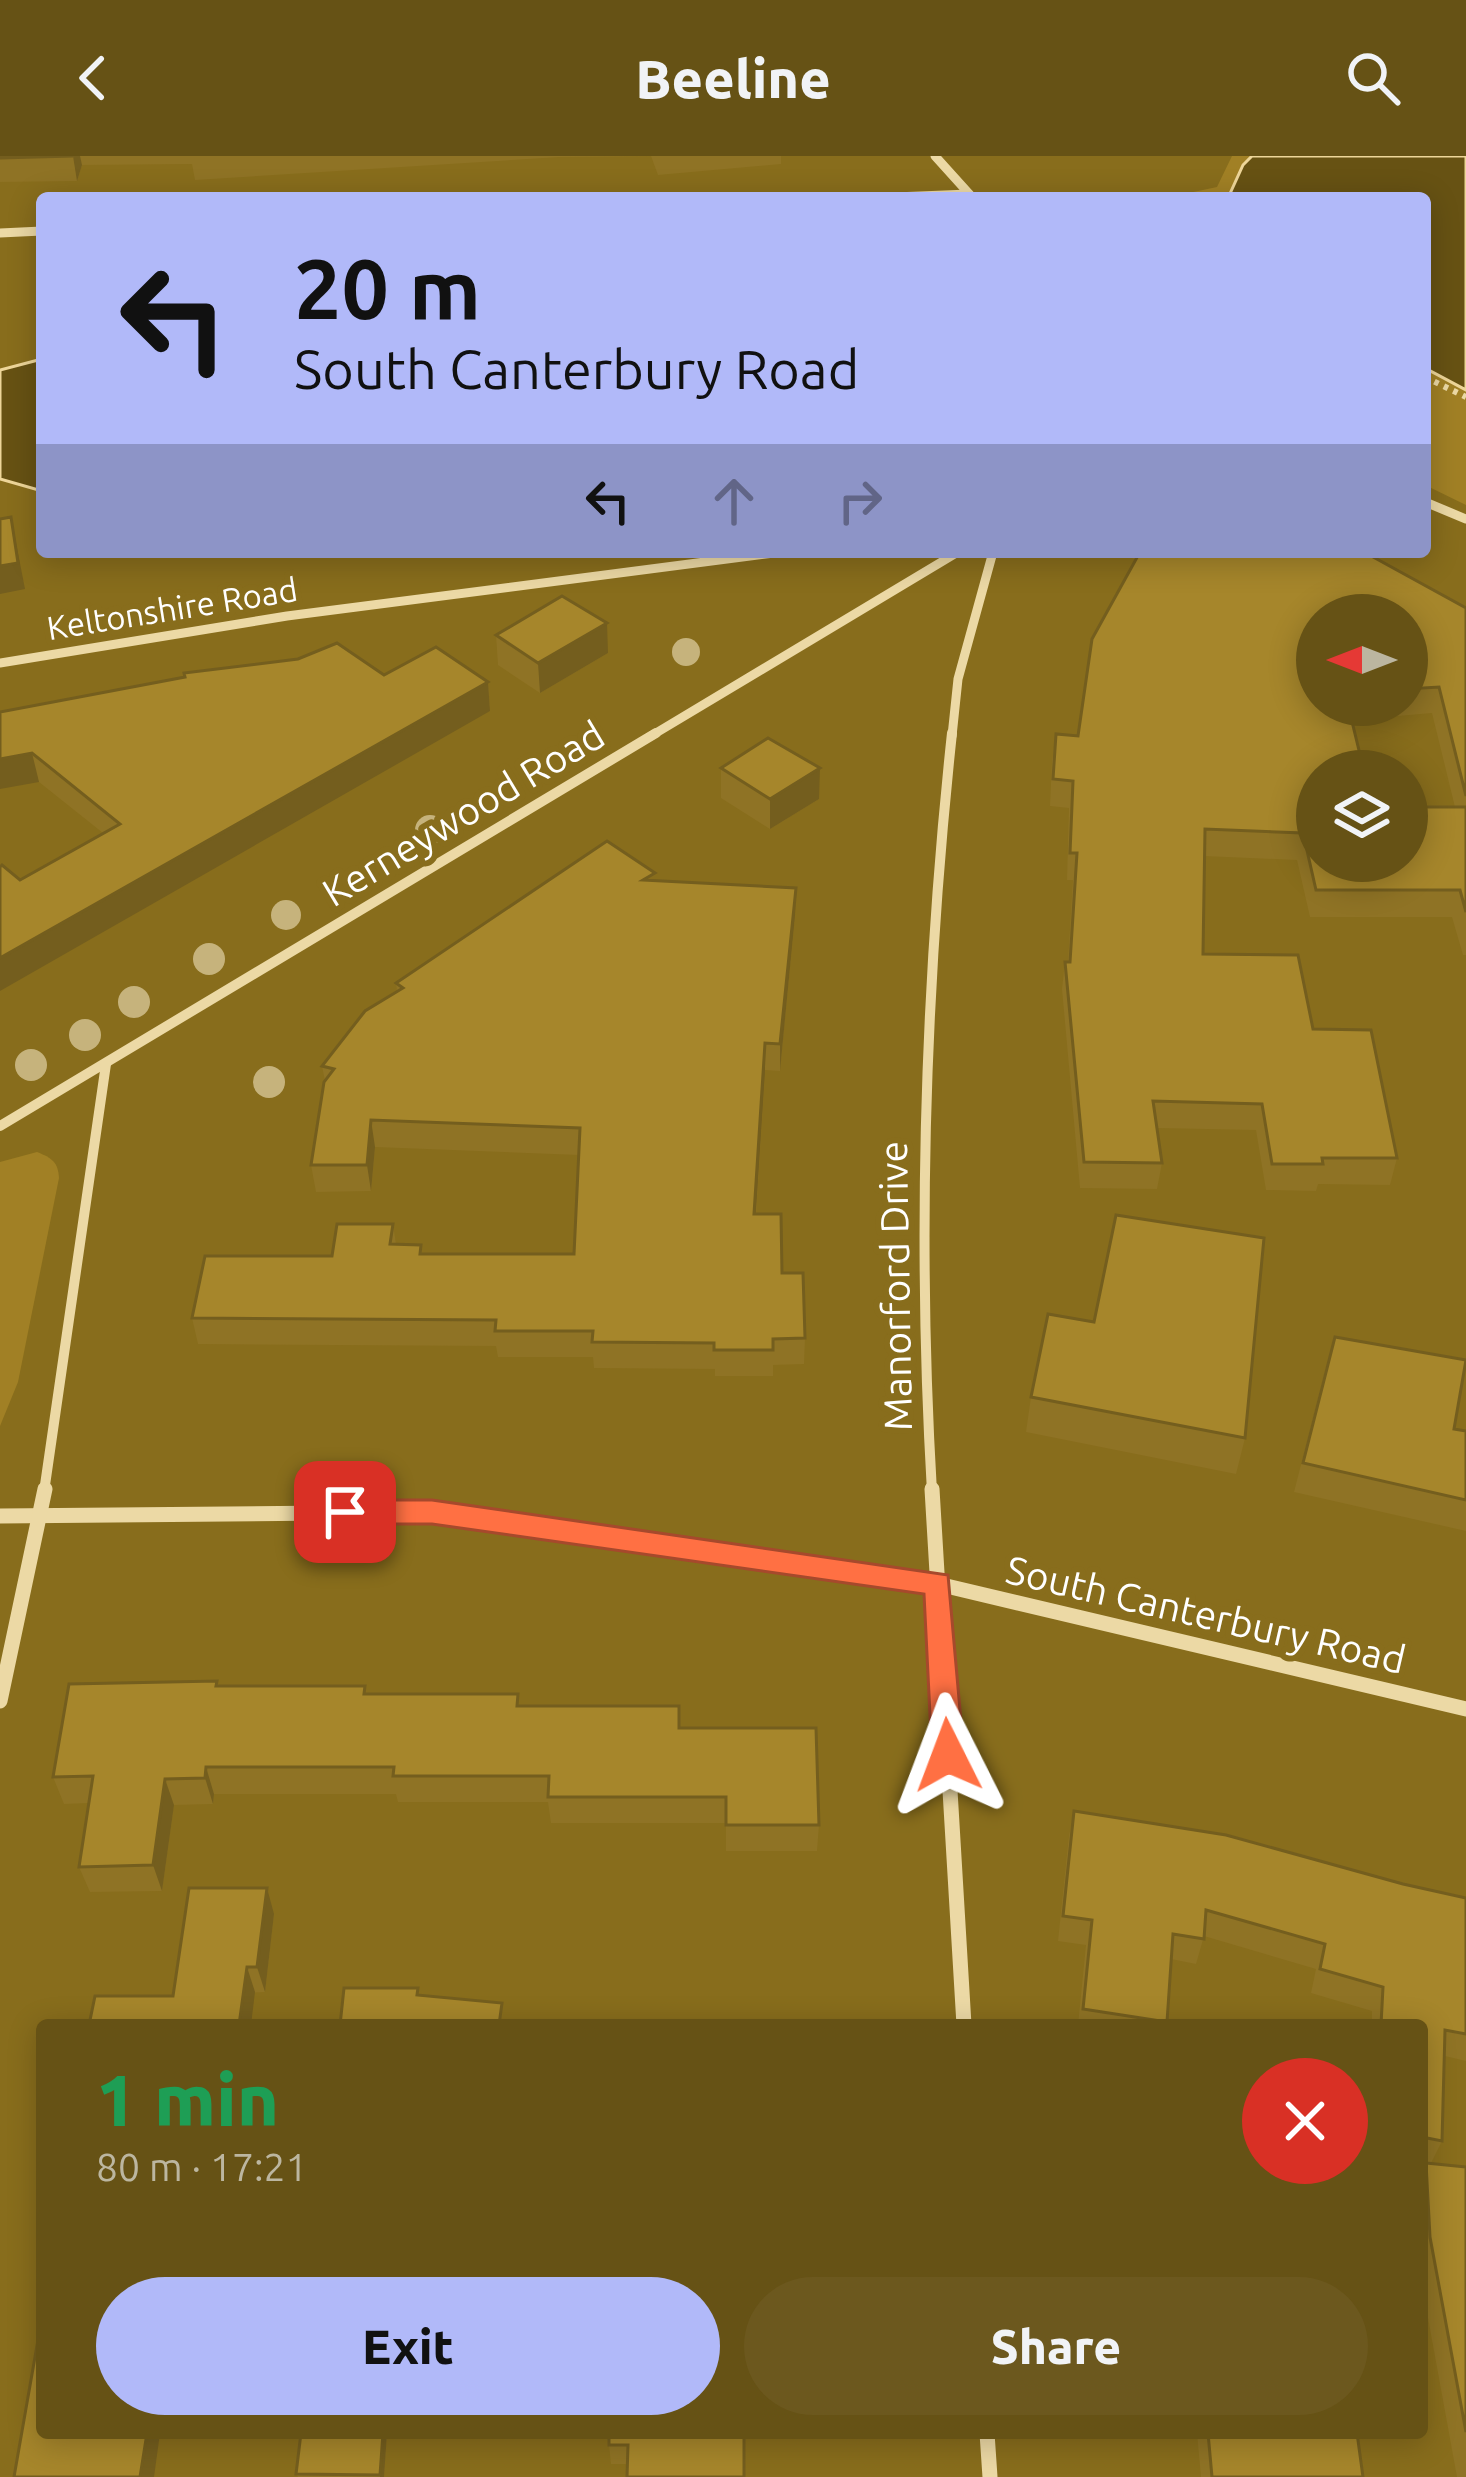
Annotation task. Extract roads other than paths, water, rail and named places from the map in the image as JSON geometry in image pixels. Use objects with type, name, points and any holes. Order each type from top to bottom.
[{"type":"street","points":[[935,156],[967,192]]},
{"type":"street","points":[[0,233],[36,231]]},
{"type":"street","points":[[1431,504],[1466,519]]},
{"type":"street","name":"Keltonshire Road","points":[[0,663],[287,616],[736,558]]},
{"type":"street","name":"Kerneywood Road","points":[[0,1126],[948,558]]},
{"type":"street","name":"Manorford Drive","points":[[964,2019],[938,1584],[924,1205],[932,922],[958,679],[991,558]]},
{"type":"street","points":[[0,1701],[40,1513],[106,1064]]},
{"type":"street","name":"South Canterbury Road","points":[[0,1516],[432,1512],[938,1584],[1466,1709]]},
{"type":"street","points":[[987,2439],[990,2477]]}]
